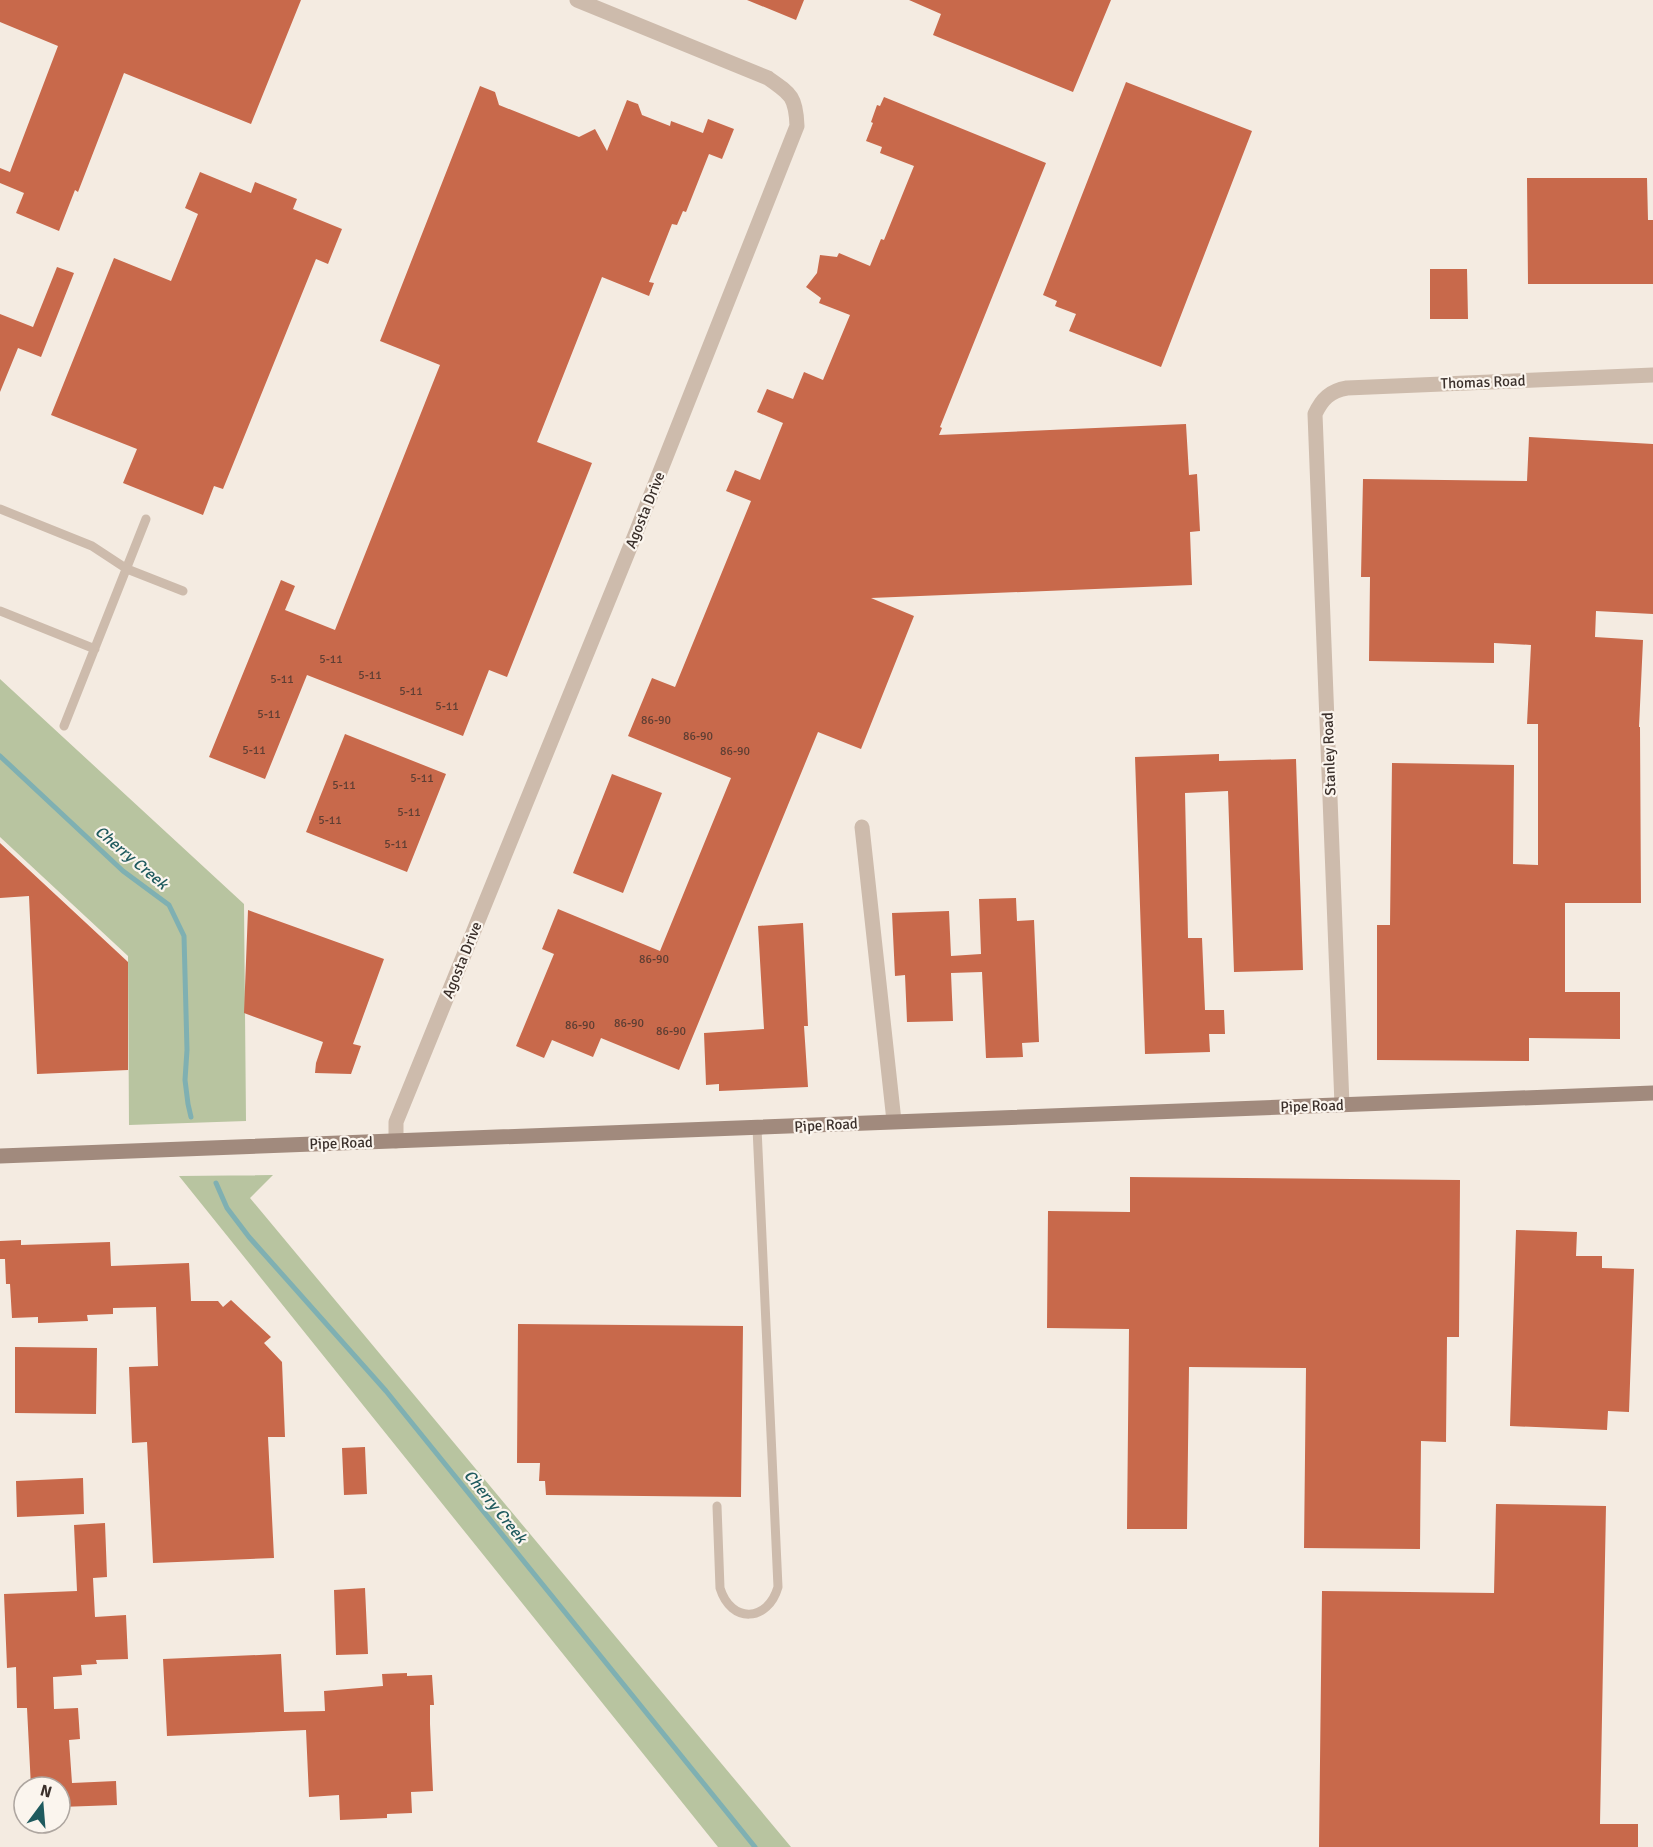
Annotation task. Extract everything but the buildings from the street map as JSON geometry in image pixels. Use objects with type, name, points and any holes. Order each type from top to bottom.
[{"type":"street","name":"Agosta Drive","points":[[396,1141],[396,1122],[635,535],[797,126],[796,107],[788,92],[768,78],[577,0]]},
{"type":"street","name":"Thomas Road","points":[[1320,405],[1336,390],[1347,388],[1653,375]]},
{"type":"street","name":"Stanley Road","points":[[1320,405],[1316,414],[1342,1105]]},
{"type":"street","points":[[862,827],[894,1121]]},
{"type":"street","name":"Pipe Road","points":[[0,1156],[1653,1093]]},
{"type":"lane","points":[[0,509],[92,546],[127,569],[183,591]]},
{"type":"lane","points":[[64,726],[146,519]]},
{"type":"lane","points":[[0,611],[95,649]]},
{"type":"lane","points":[[717,1506],[720,1588],[730,1607],[742,1614],[752,1615],[766,1608],[775,1597],[778,1587],[757,1128]]},
{"type":"green space","points":[[0,679],[244,904],[246,1121],[129,1125],[128,956],[0,837]]},
{"type":"green space","points":[[273,1175],[250,1198],[791,1847],[718,1847],[179,1176]]},
{"type":"waterway","name":"Cherry Creek","points":[[0,756],[123,871],[169,905],[184,936],[187,1050],[185,1080],[191,1117]]},
{"type":"waterway","name":"Cherry Creek","points":[[216,1183],[227,1208],[249,1237],[386,1391],[755,1847]]}]
